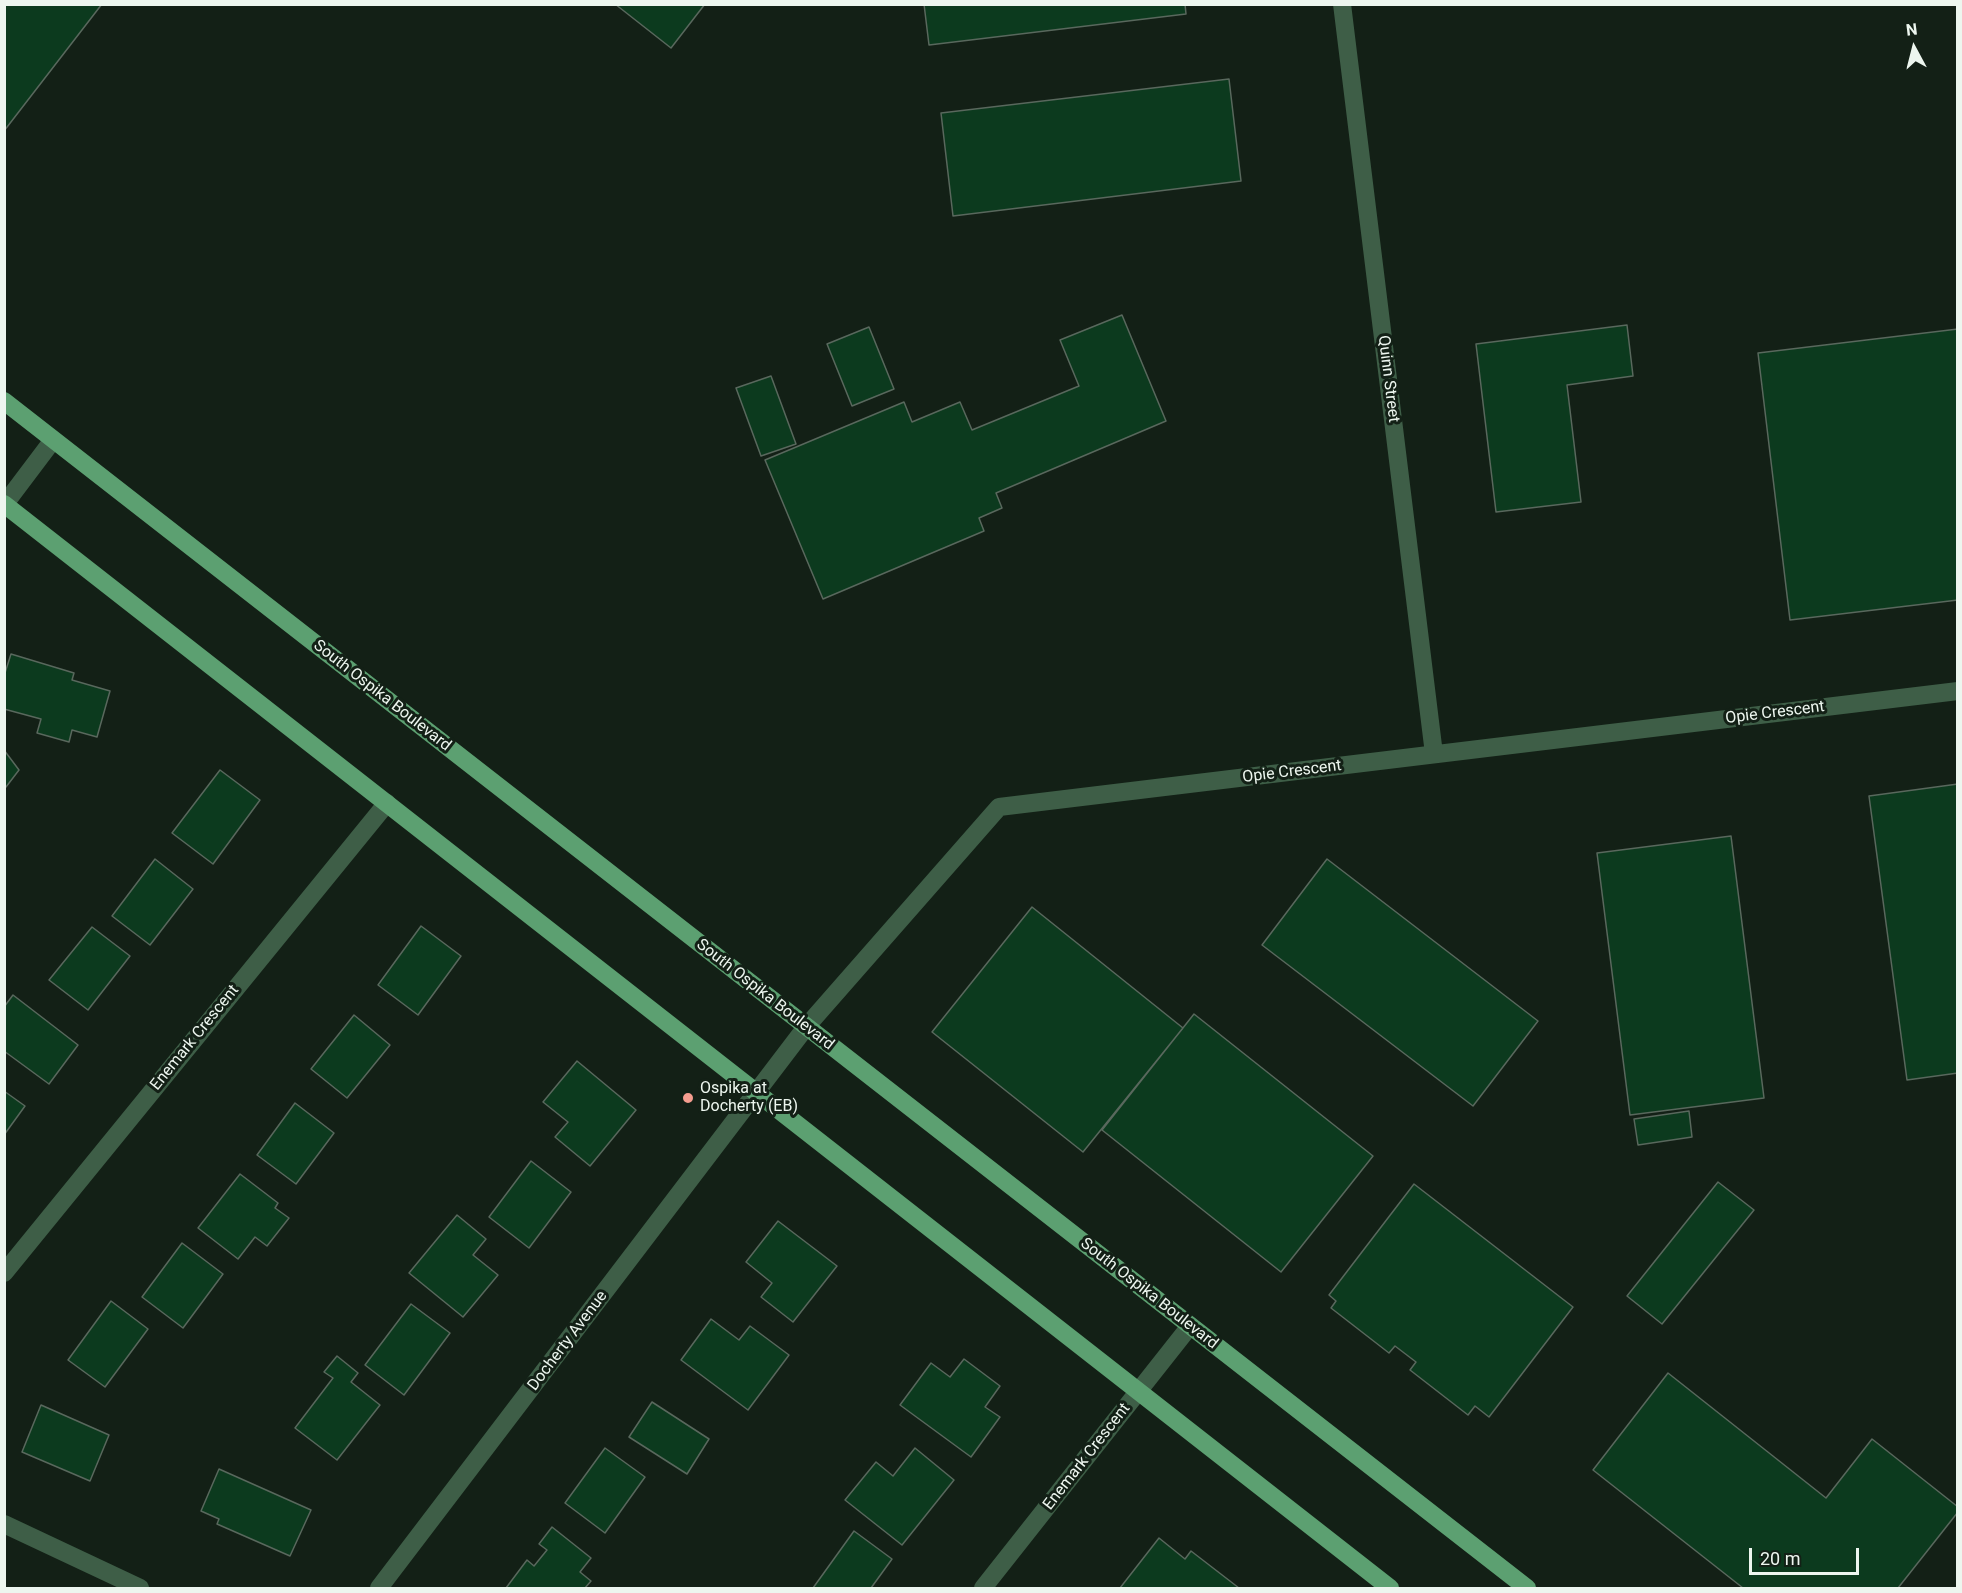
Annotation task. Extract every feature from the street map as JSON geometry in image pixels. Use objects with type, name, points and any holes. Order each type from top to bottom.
[{"type":"main road","name":"South Ospika Boulevard","points":[[4,401],[1527,1588]]},
{"type":"main road","points":[[5,504],[1390,1588]]},
{"type":"street","name":"Quinn Street","points":[[1342,4],[1434,754]]},
{"type":"street","points":[[5,504],[53,440]]},
{"type":"street","name":"Opie Crescent","points":[[758,1093],[806,1027],[999,807],[1958,691]]},
{"type":"street","name":"Enemark Crescent","points":[[4,1273],[387,803]]},
{"type":"street","name":"Docherty Avenue","points":[[378,1588],[758,1093]]},
{"type":"street","name":"Enemark Crescent","points":[[983,1588],[1190,1326]]},
{"type":"street","points":[[4,1524],[140,1588]]},
{"type":"building","points":[[4,4],[102,4],[4,131]]},
{"type":"building","points":[[615,4],[705,4],[671,48]]},
{"type":"building","points":[[924,4],[1185,4],[1186,14],[929,45]]},
{"type":"building","points":[[1229,79],[1241,181],[953,216],[941,113]]},
{"type":"building","points":[[1122,315],[1166,421],[996,493],[1002,508],[979,518],[984,531],[823,599],[765,460],[904,402],[912,422],[960,402],[972,430],[1079,386],[1060,340]]},
{"type":"building","points":[[1627,325],[1633,376],[1567,385],[1581,502],[1496,512],[1476,344]]},
{"type":"building","points":[[869,327],[894,389],[852,406],[827,344]]},
{"type":"building","points":[[1958,329],[1958,600],[1790,620],[1758,353]]},
{"type":"building","points":[[771,376],[796,444],[761,456],[736,388]]},
{"type":"building","points":[[11,654],[74,673],[72,680],[110,691],[97,737],[72,730],[69,742],[37,733],[41,719],[4,709],[4,676]]},
{"type":"building","points":[[4,750],[19,770],[6,787],[4,786]]},
{"type":"building","points":[[220,770],[260,800],[213,864],[172,833]]},
{"type":"building","points":[[1958,784],[1958,1073],[1907,1080],[1869,796]]},
{"type":"building","points":[[1731,836],[1764,1098],[1630,1115],[1597,853]]},
{"type":"building","points":[[155,859],[193,889],[150,945],[112,916]]},
{"type":"building","points":[[1327,859],[1538,1021],[1473,1106],[1262,945]]},
{"type":"building","points":[[1032,907],[1183,1028],[1083,1152],[932,1032]]},
{"type":"building","points":[[421,926],[461,956],[418,1015],[378,985]]},
{"type":"building","points":[[92,927],[130,956],[88,1010],[49,980]]},
{"type":"building","points":[[13,995],[78,1045],[49,1084],[4,1051],[4,1007]]},
{"type":"building","points":[[1194,1014],[1373,1156],[1281,1272],[1102,1130]]},
{"type":"building","points":[[354,1015],[390,1045],[347,1098],[311,1069]]},
{"type":"building","points":[[577,1061],[636,1110],[590,1166],[555,1137],[568,1122],[543,1102]]},
{"type":"building","points":[[4,1091],[25,1106],[4,1135]]},
{"type":"building","points":[[295,1103],[334,1133],[296,1184],[257,1155]]},
{"type":"building","points":[[1689,1111],[1692,1137],[1638,1145],[1634,1119]]},
{"type":"building","points":[[531,1161],[571,1192],[529,1248],[489,1217]]},
{"type":"building","points":[[240,1174],[278,1203],[275,1208],[289,1218],[267,1246],[255,1237],[238,1259],[198,1228]]},
{"type":"building","points":[[1718,1182],[1754,1210],[1662,1324],[1627,1296]]},
{"type":"building","points":[[1414,1184],[1573,1307],[1489,1417],[1475,1406],[1468,1415],[1410,1370],[1416,1362],[1395,1346],[1389,1353],[1331,1308],[1336,1301],[1329,1295]]},
{"type":"building","points":[[457,1215],[486,1239],[473,1255],[498,1275],[463,1317],[409,1273]]},
{"type":"building","points":[[778,1221],[837,1266],[793,1322],[761,1297],[772,1283],[746,1262]]},
{"type":"building","points":[[182,1243],[223,1274],[183,1328],[142,1297]]},
{"type":"building","points":[[111,1301],[148,1329],[105,1387],[68,1360]]},
{"type":"building","points":[[411,1304],[450,1333],[404,1395],[365,1365]]},
{"type":"building","points":[[711,1319],[739,1340],[750,1326],[789,1355],[748,1410],[681,1360]]},
{"type":"building","points":[[337,1356],[358,1373],[351,1382],[380,1405],[337,1460],[295,1428],[333,1378],[324,1372]]},
{"type":"building","points":[[964,1359],[1000,1386],[985,1407],[1000,1417],[971,1457],[900,1405],[931,1363],[950,1377]]},
{"type":"building","points":[[1668,1373],[1826,1498],[1872,1439],[1958,1507],[1958,1512],[1898,1588],[1743,1588],[1593,1470]]},
{"type":"building","points":[[652,1402],[709,1439],[687,1474],[629,1437]]},
{"type":"building","points":[[41,1405],[109,1435],[90,1481],[22,1452]]},
{"type":"building","points":[[605,1448],[645,1477],[605,1533],[565,1503]]},
{"type":"building","points":[[915,1448],[954,1480],[902,1545],[845,1500],[876,1462],[893,1476]]},
{"type":"building","points":[[219,1469],[311,1510],[290,1556],[217,1524],[219,1519],[201,1511]]},
{"type":"building","points":[[552,1527],[591,1558],[580,1572],[591,1581],[585,1588],[506,1588],[527,1560],[534,1566],[547,1550],[539,1544]]},
{"type":"building","points":[[854,1531],[892,1559],[871,1588],[813,1588]]},
{"type":"building","points":[[1159,1538],[1185,1559],[1191,1551],[1239,1588],[1120,1588]]},
{"type":"place","name":"Ospika at Docherty (EB)","points":[[688,1098]]}]
